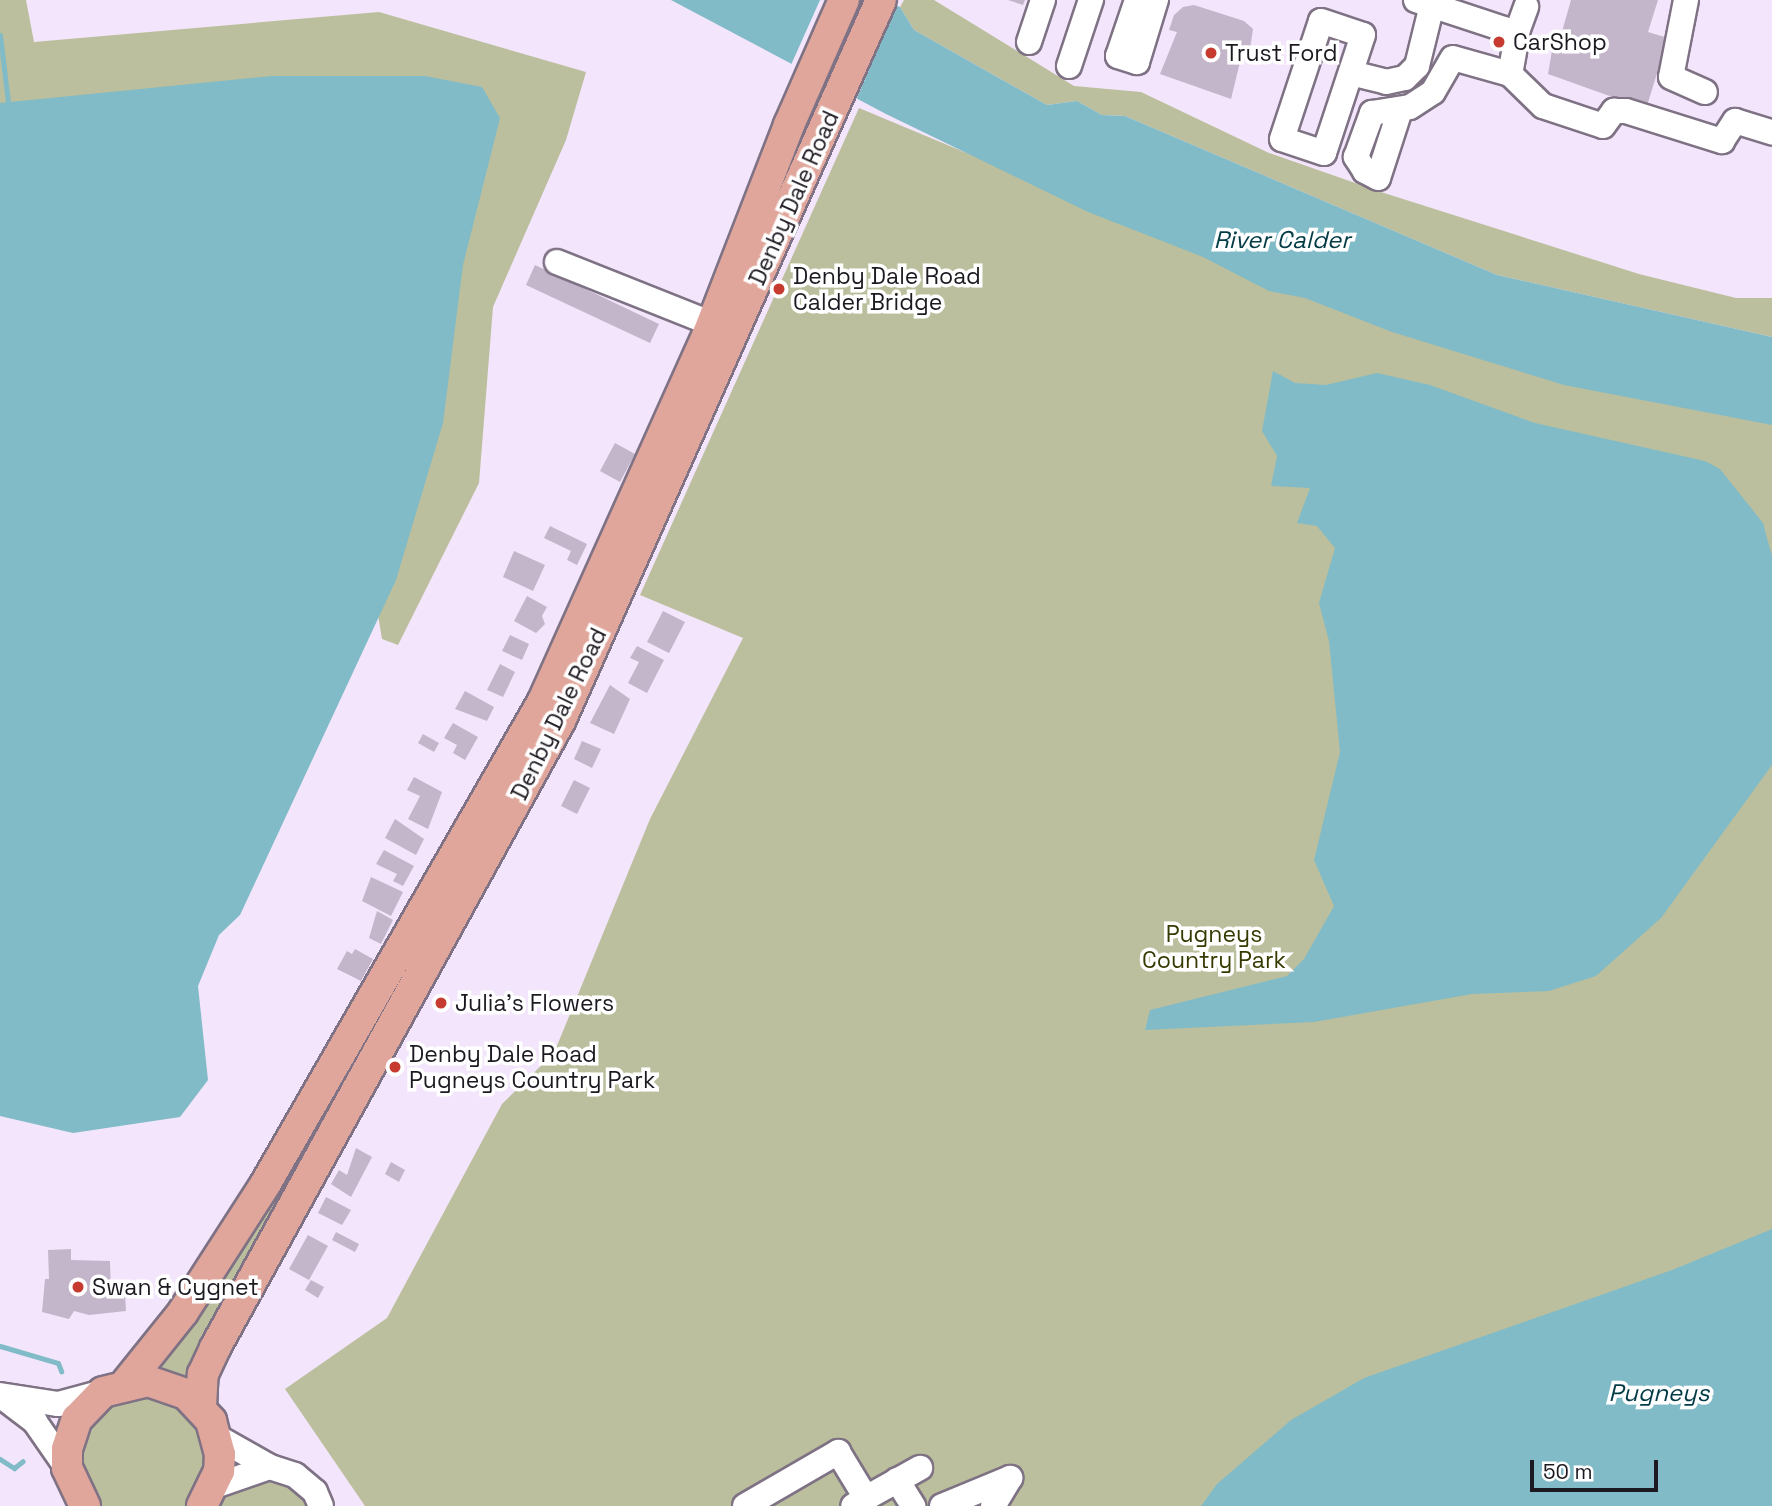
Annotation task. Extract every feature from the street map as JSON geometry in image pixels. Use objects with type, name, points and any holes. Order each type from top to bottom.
[{"type":"main road","name":"Denby Dale Road","points":[[71,1491],[67,1449],[77,1419],[115,1387],[183,1312],[266,1183],[543,701],[713,324],[809,80],[844,0]]},
{"type":"main road","name":"Denby Dale Road","points":[[201,1407],[203,1374],[215,1348],[560,721],[881,0]]},
{"type":"main road","points":[[115,1387],[169,1385],[201,1407],[217,1437],[220,1454],[208,1499]]},
{"type":"street","points":[[1029,42],[1042,0]]},
{"type":"street","points":[[1069,66],[1091,0]]},
{"type":"street","points":[[1137,0],[1118,56],[1137,62],[1156,0]]},
{"type":"street","points":[[1686,0],[1671,77],[1705,92]]},
{"type":"street","points":[[1351,73],[1386,82],[1405,78],[1417,66],[1424,3],[1501,30],[1517,32],[1526,7]]},
{"type":"street","points":[[1321,21],[1363,35],[1351,73],[1324,153],[1282,139],[1321,21]]},
{"type":"street","points":[[1501,30],[1516,52],[1510,74]]},
{"type":"street","points":[[1400,110],[1433,92],[1453,58],[1510,74],[1544,106],[1603,126],[1614,111],[1626,111],[1722,141],[1735,121],[1772,132]]},
{"type":"street","points":[[557,262],[713,324]]},
{"type":"street","points":[[0,1395],[58,1404],[115,1387]]},
{"type":"street","points":[[0,1395],[35,1422],[71,1491]]},
{"type":"street","points":[[217,1437],[270,1467],[295,1475],[315,1492],[321,1506]]},
{"type":"street","points":[[745,1506],[838,1452],[859,1502],[920,1468]]},
{"type":"street","points":[[208,1499],[270,1467]]},
{"type":"street","points":[[942,1506],[1010,1478],[993,1506]]},
{"type":"street","points":[[897,1480],[913,1506]]},
{"type":"green space","points":[[0,0],[26,0],[34,42],[379,12],[586,72],[566,140],[493,307],[479,483],[398,645],[382,639],[378,615],[0,106]]},
{"type":"green space","points":[[904,0],[934,0],[1074,86],[1141,92],[1269,153],[1381,192],[1639,274],[1736,298],[1772,298],[1772,337],[1497,275],[1125,116],[1102,115],[1077,101],[1047,105],[914,30],[900,7]]},
{"type":"green space","name":"Pugneys Country Park","points":[[859,108],[1382,327],[1772,402],[1772,1506],[365,1506],[285,1389],[387,1318],[502,1104],[554,1053],[650,819],[743,638],[640,595]]},
{"type":"green space","points":[[413,964],[188,1378],[160,1367],[206,1301],[401,977]]},
{"type":"green space","points":[[103,1392],[186,1394],[219,1471],[270,1467],[321,1506],[85,1506],[67,1468]]},
{"type":"water","name":"River Calder","points":[[671,0],[883,0],[900,7],[914,30],[1047,105],[1077,101],[1102,115],[1125,116],[1497,275],[1772,337],[1772,425],[1564,385],[1392,332],[1305,298],[1269,291],[1203,257],[1088,212],[886,114]]},
{"type":"water","points":[[272,76],[425,76],[482,87],[500,118],[463,265],[443,423],[396,580],[240,915],[219,935],[198,986],[208,1080],[180,1117],[73,1133],[0,1116],[0,103]]},
{"type":"water","points":[[1273,371],[1295,383],[1326,385],[1377,373],[1430,385],[1535,423],[1705,461],[1720,469],[1763,523],[1772,556],[1772,765],[1661,918],[1596,976],[1549,991],[1472,994],[1314,1022],[1145,1030],[1150,1010],[1287,976],[1304,959],[1334,906],[1314,860],[1340,752],[1329,641],[1319,603],[1335,548],[1317,526],[1297,523],[1310,488],[1271,486],[1277,456],[1262,431]]},
{"type":"water","name":"Pugneys","points":[[1772,1229],[1772,1506],[1201,1506],[1217,1484],[1291,1420],[1364,1378],[1672,1270]]},
{"type":"pier","points":[[820,0],[898,2],[856,100],[791,65]]},
{"type":"building","points":[[1008,0],[1025,0],[1023,5]]},
{"type":"building","points":[[1571,0],[1658,0],[1648,32],[1668,38],[1646,109],[1548,74],[1555,33],[1561,35]]},
{"type":"building","name":"Trust Ford","points":[[1194,5],[1244,21],[1253,29],[1249,56],[1242,54],[1231,99],[1160,74],[1177,32],[1169,30],[1174,15],[1183,7]]},
{"type":"building","points":[[535,265],[659,324],[650,343],[526,285]]},
{"type":"building","points":[[615,443],[635,454],[620,482],[600,471]]},
{"type":"building","points":[[550,526],[587,544],[577,565],[567,560],[571,551],[544,538]]},
{"type":"building","points":[[514,551],[545,565],[533,591],[503,577]]},
{"type":"building","points":[[527,596],[547,607],[542,616],[545,624],[536,633],[514,621]]},
{"type":"building","points":[[663,611],[685,622],[669,653],[647,642]]},
{"type":"building","points":[[510,635],[529,644],[522,660],[502,651]]},
{"type":"building","points":[[637,646],[664,660],[647,693],[628,683],[639,662],[630,658]]},
{"type":"building","points":[[500,664],[515,672],[503,697],[487,690]]},
{"type":"building","points":[[610,685],[630,699],[614,734],[590,723]]},
{"type":"building","points":[[465,691],[494,707],[487,721],[455,709]]},
{"type":"building","points":[[453,723],[478,737],[465,760],[453,753],[457,745],[444,738]]},
{"type":"building","points":[[423,734],[439,743],[434,752],[418,743]]},
{"type":"building","points":[[582,741],[601,749],[592,768],[574,759]]},
{"type":"building","points":[[414,777],[442,792],[428,829],[408,819],[420,796],[407,790]]},
{"type":"building","points":[[574,780],[590,788],[577,814],[561,806]]},
{"type":"building","points":[[395,819],[424,839],[416,855],[385,838]]},
{"type":"building","points":[[384,850],[414,866],[403,886],[393,881],[397,874],[376,864]]},
{"type":"building","points":[[371,877],[403,892],[391,916],[362,901]]},
{"type":"building","points":[[377,911],[393,920],[381,944],[369,938]]},
{"type":"building","points":[[355,949],[373,959],[361,981],[337,969],[347,951],[352,954]]},
{"type":"building","points":[[356,1148],[372,1157],[351,1197],[331,1184],[339,1170],[347,1175]]},
{"type":"building","points":[[391,1162],[405,1170],[399,1182],[385,1174]]},
{"type":"building","points":[[326,1197],[351,1210],[342,1225],[318,1213]]},
{"type":"building","points":[[336,1232],[359,1244],[355,1252],[332,1240]]},
{"type":"building","points":[[308,1235],[328,1246],[309,1280],[289,1269]]},
{"type":"building","name":"Swan & Cygnet","points":[[71,1249],[71,1260],[110,1261],[111,1295],[125,1294],[126,1311],[89,1315],[74,1311],[69,1319],[42,1312],[45,1279],[49,1279],[48,1250]]},
{"type":"building","points":[[311,1280],[324,1287],[318,1298],[305,1290]]},
{"type":"waterway","points":[[0,35],[8,102]]},
{"type":"waterway","points":[[0,1346],[58,1363],[61,1371]]},
{"type":"waterway","points":[[0,1459],[14,1468],[23,1461]]},
{"type":"place","name":"CarShop","points":[[1499,42]]},
{"type":"place","name":"Trust Ford","points":[[1211,53]]},
{"type":"place","name":"Denby Dale Road Calder Bridge","points":[[779,289]]},
{"type":"place","name":"Julia's Flowers","points":[[441,1003]]},
{"type":"place","name":"Denby Dale Road Pugneys Country Park","points":[[395,1067]]},
{"type":"place","name":"Swan & Cygnet","points":[[78,1287]]}]
